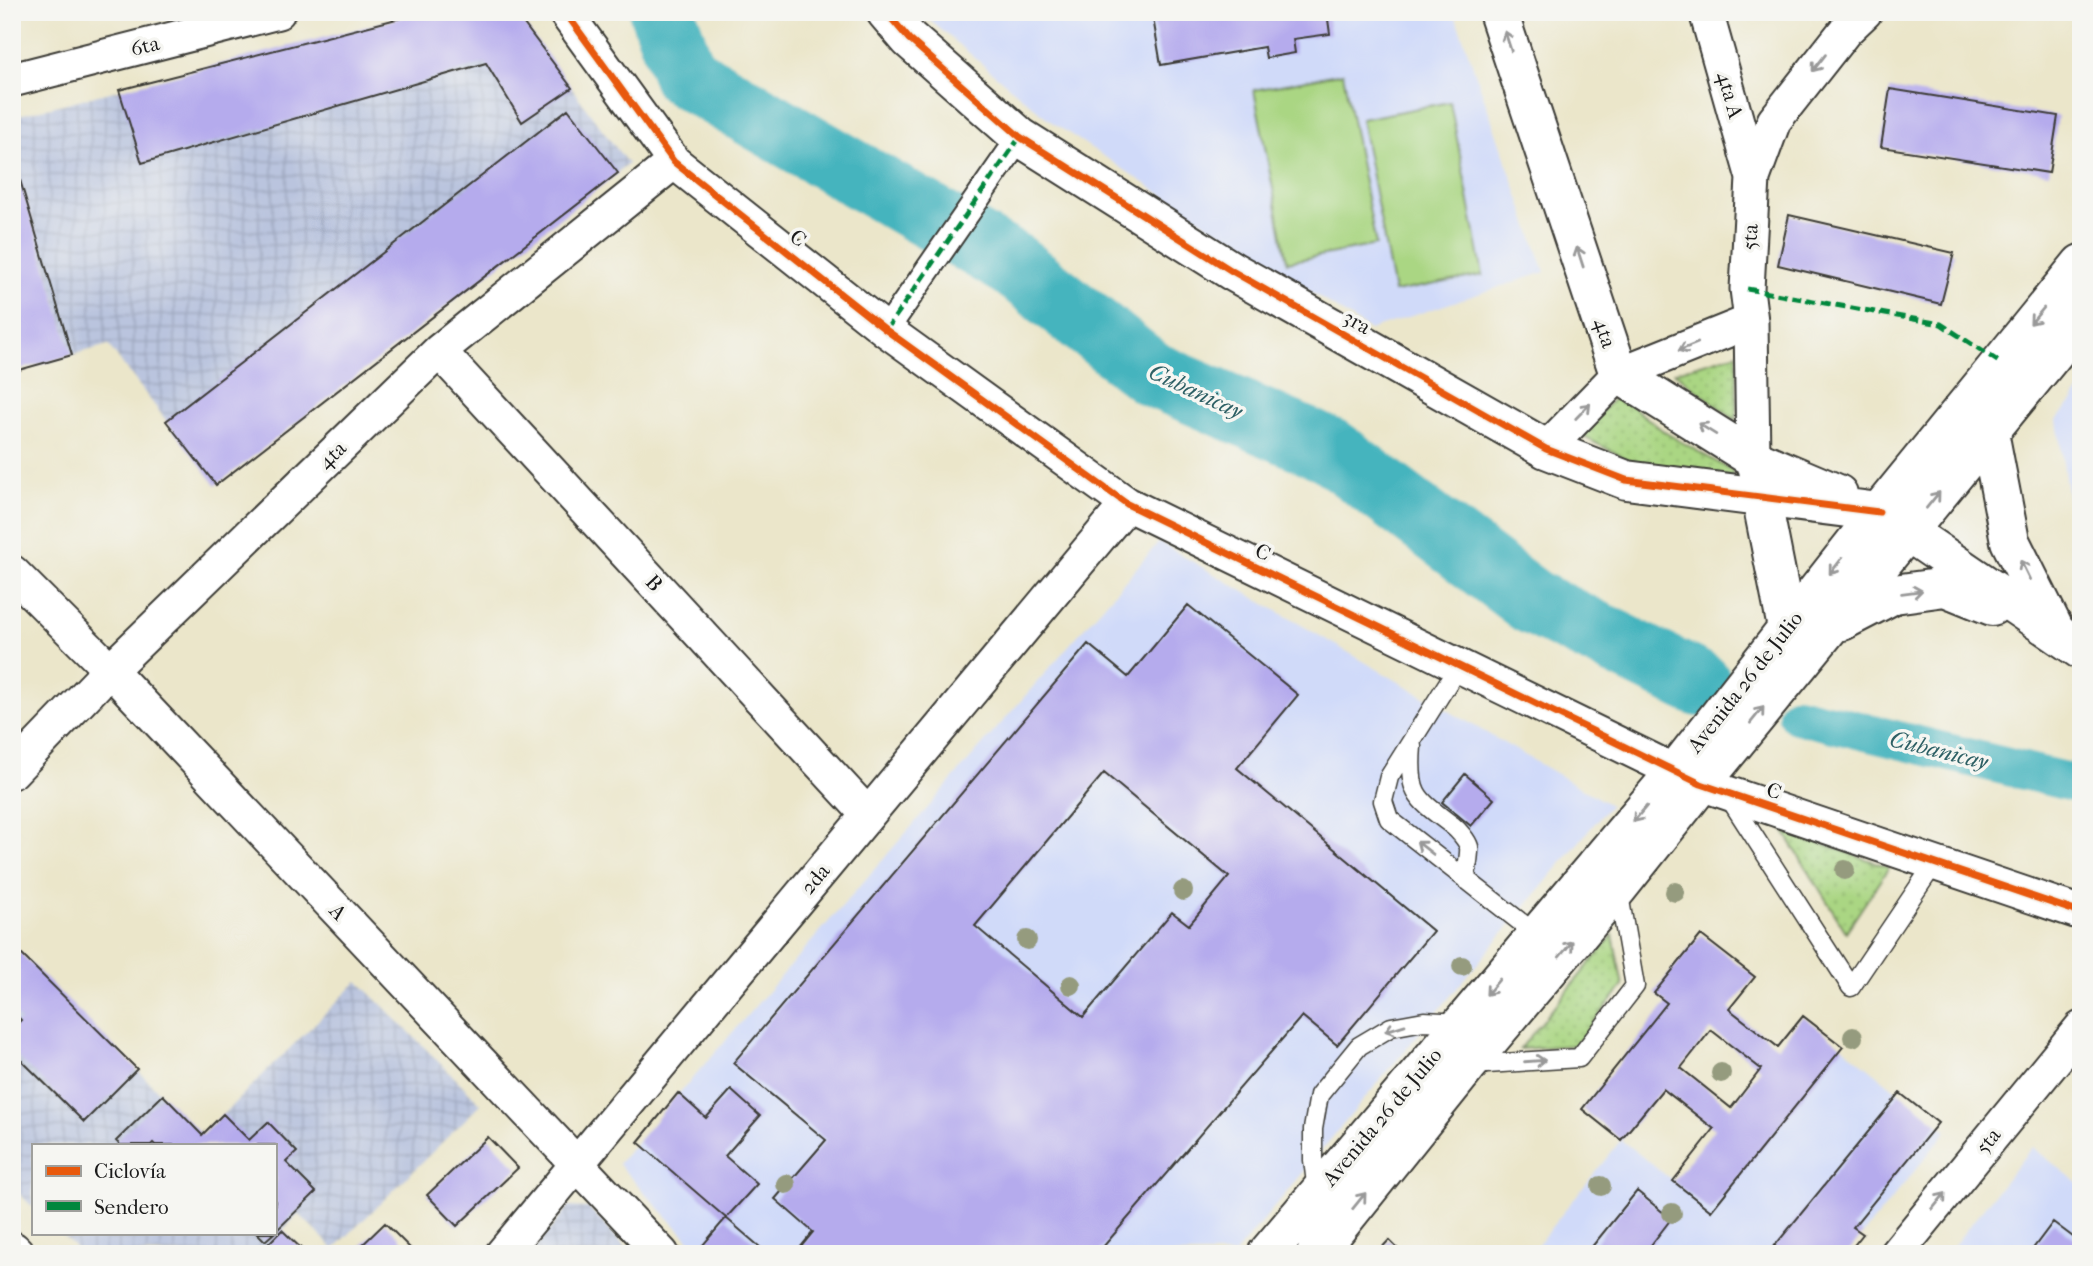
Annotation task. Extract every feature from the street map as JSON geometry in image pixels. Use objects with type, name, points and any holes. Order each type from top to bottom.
[{"type":"main road","name":"3ra","points":[[886,12],[909,39],[1020,137],[1232,271],[1546,449],[1626,480],[1761,498],[1893,522]]},
{"type":"main road","name":"4ta","points":[[1498,12],[1619,374],[1753,458],[1893,522],[2068,640]]},
{"type":"main road","name":"Avenida 26 de Julio","points":[[1316,1254],[1467,1066],[1618,888],[1701,783],[1712,748],[1775,669],[1828,628],[1893,522],[2081,264]]},
{"type":"main road","name":"Avenida 26 de Julio","points":[[1775,669],[1787,628],[1893,522],[1989,432],[2081,320]]},
{"type":"main road","points":[[1989,432],[2010,541],[2068,640]]},
{"type":"main road","points":[[1761,498],[1787,628]]},
{"type":"main road","points":[[1828,628],[1894,594],[1945,587],[2068,640]]},
{"type":"main road","name":"Avenida 26 de Julio","points":[[1267,1254],[1537,935],[1701,783]]},
{"type":"street","name":"6ta","points":[[12,80],[207,21],[278,12]]},
{"type":"street","name":"C","points":[[565,12],[674,162],[894,318],[1127,504],[1701,783],[2081,913]]},
{"type":"street","name":"4ta A","points":[[1706,12],[1753,178]]},
{"type":"street","name":"5ta","points":[[1761,498],[1753,458],[1751,321],[1747,289],[1753,178],[1774,121],[1845,31],[1864,12]]},
{"type":"street","points":[[894,318],[1020,137]]},
{"type":"street","name":"4ta","points":[[12,772],[110,670],[439,351],[674,162]]},
{"type":"street","points":[[1546,449],[1619,374],[1751,321]]},
{"type":"street","name":"B","points":[[439,351],[868,815]]},
{"type":"street","name":"2da","points":[[502,1254],[1127,504]]},
{"type":"street","name":"A","points":[[12,572],[110,670],[662,1254]]},
{"type":"street","name":"5ta","points":[[1896,1254],[2081,1028]]},
{"type":"lane","points":[[1458,667],[1390,777],[1383,801],[1389,819],[1537,935]]},
{"type":"lane","points":[[1412,741],[1411,781],[1416,794],[1430,809],[1458,830],[1469,848],[1466,880]]},
{"type":"lane","points":[[1701,783],[1851,986],[1934,864]]},
{"type":"lane","points":[[1467,1066],[1579,1058],[1635,986],[1618,888]]},
{"type":"lane","points":[[1318,1194],[1312,1160],[1313,1129],[1319,1095],[1359,1046],[1391,1027],[1424,1021],[1462,1023]]},
{"type":"path","points":[[2074,12],[2081,16]]},
{"type":"shaded area","points":[[424,12],[515,12],[628,164],[216,485],[108,345],[72,355],[24,190],[12,193],[12,117]]},
{"type":"shaded area","points":[[920,12],[1454,12],[1545,272],[1369,330],[1053,123]]},
{"type":"shaded area","points":[[2081,390],[2081,520],[2070,513],[2057,420]]},
{"type":"shaded area","points":[[1159,542],[1610,805],[1235,1254],[702,1254],[618,1164]]},
{"type":"shaded area","points":[[12,945],[202,1135],[358,981],[481,1104],[334,1249],[299,1214],[258,1254],[82,1254],[61,1234],[276,1234],[276,1144],[32,1144],[32,1206],[12,1187]]},
{"type":"shaded area","points":[[1843,1047],[1947,1131],[1847,1254],[1530,1254],[1621,1140],[1711,1211]]},
{"type":"shaded area","points":[[2032,1147],[2081,1185],[2081,1254],[1947,1254]]},
{"type":"shaded area","points":[[568,1207],[589,1208],[632,1254],[531,1254]]},
{"type":"green space","points":[[1343,73],[1376,245],[1287,262],[1254,90]]},
{"type":"green space","points":[[1450,102],[1483,275],[1394,292],[1361,119]]},
{"type":"green space","points":[[1737,353],[1736,421],[1674,372]]},
{"type":"green space","points":[[1617,395],[1666,433],[1734,472],[1730,478],[1633,462],[1580,435]]},
{"type":"green space","points":[[1783,830],[1889,867],[1846,932]]},
{"type":"green space","points":[[1613,935],[1623,986],[1575,1045],[1520,1049]]},
{"type":"building","points":[[424,12],[515,12],[572,88],[522,122],[486,63],[142,163],[119,90]]},
{"type":"building","points":[[1152,12],[1327,12],[1330,34],[1293,39],[1295,53],[1266,58],[1264,47],[1161,65]]},
{"type":"building","points":[[1890,89],[2058,116],[2049,173],[1881,147]]},
{"type":"building","points":[[568,109],[618,173],[216,485],[166,421]]},
{"type":"building","points":[[12,153],[72,355],[12,372]]},
{"type":"building","points":[[1789,215],[1954,253],[1941,304],[1778,265]]},
{"type":"building","points":[[1188,605],[1298,695],[1237,768],[1433,931],[1337,1045],[1302,1016],[1097,1254],[795,1254],[813,1232],[775,1199],[826,1140],[733,1063],[1088,644],[1128,677]],"holes":[[[1104,773],[1229,877],[1189,925],[1172,912],[1083,1017],[975,926]]]},
{"type":"building","points":[[1465,774],[1494,799],[1471,826],[1442,802]]},
{"type":"building","points":[[1701,935],[1755,977],[1729,1009],[1778,1047],[1803,1016],[1843,1047],[1711,1211],[1673,1181],[1714,1129],[1663,1089],[1621,1140],[1582,1109],[1667,1003],[1654,993]],"holes":[[[1711,1030],[1761,1069],[1731,1108],[1681,1068]]]},
{"type":"building","points":[[12,945],[137,1069],[84,1122],[12,1051],[12,1029],[21,1020],[12,1011]]},
{"type":"building","points":[[731,1090],[760,1116],[725,1156],[757,1184],[726,1218],[638,1142],[678,1093],[706,1118]]},
{"type":"building","points":[[1900,1093],[1938,1123],[1853,1227],[1863,1234],[1847,1254],[1778,1254],[1772,1249]]},
{"type":"building","points":[[163,1095],[202,1135],[223,1114],[249,1140],[268,1122],[297,1152],[286,1162],[316,1192],[276,1231],[276,1144],[119,1144],[116,1141]]},
{"type":"building","points":[[488,1137],[518,1168],[457,1226],[427,1195]]},
{"type":"building","points":[[1637,1191],[1671,1219],[1651,1245],[1662,1254],[1586,1254]]},
{"type":"building","points":[[726,1218],[768,1254],[712,1254],[702,1246]]},
{"type":"building","points":[[2053,1222],[2081,1243],[2081,1254],[2029,1254]]},
{"type":"building","points":[[385,1223],[416,1254],[353,1254]]},
{"type":"building","points":[[282,1230],[307,1254],[258,1254]]},
{"type":"building","points":[[258,1234],[273,1234],[265,1241]]},
{"type":"building","points":[[1389,1240],[1403,1254],[1376,1254]]},
{"type":"waterway","name":"Cubanicay","points":[[662,12],[685,75],[1013,265],[1152,374],[1331,451],[1532,602],[1699,684]]},
{"type":"waterway","name":"Cubanicay","points":[[1797,715],[2081,785]]},
{"type":"marked path","points":[[886,330],[1020,137]]},
{"type":"marked path","points":[[1747,289],[1941,324],[1999,362]]},
{"type":"cycle path","points":[[565,12],[674,162],[886,330],[1127,504],[1701,784],[2081,913]]},
{"type":"cycle path","points":[[886,12],[909,39],[1020,137],[1232,271],[1546,449],[1626,480],[1879,512]]}]
